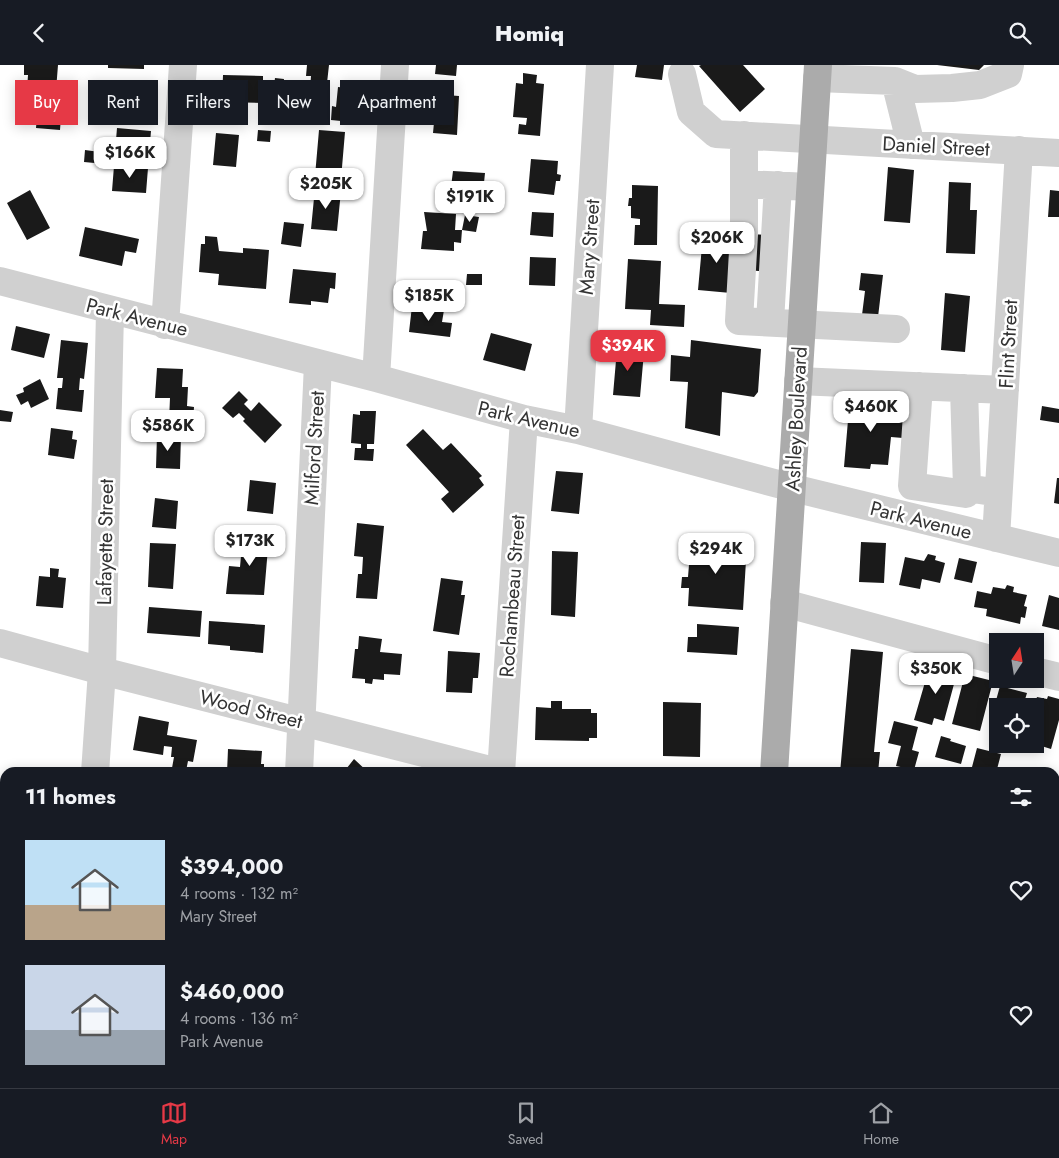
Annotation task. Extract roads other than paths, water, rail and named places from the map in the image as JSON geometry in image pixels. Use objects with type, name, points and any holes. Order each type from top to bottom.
[{"type":"main road","name":"Ashley Boulevard","points":[[774,767],[793,488],[800,323],[817,72]]},
{"type":"street","points":[[165,325],[183,65]]},
{"type":"street","points":[[376,378],[395,65]]},
{"type":"street","name":"Mary Street","points":[[578,430],[600,65]]},
{"type":"street","points":[[817,72],[888,76],[915,89],[980,85],[1008,74],[1010,65]]},
{"type":"street","name":"Daniel Street","points":[[682,75],[691,112],[716,134],[1059,153]]},
{"type":"street","points":[[888,76],[911,145]]},
{"type":"street","points":[[744,135],[744,235],[739,321],[896,329]]},
{"type":"street","name":"Flint Street","points":[[996,538],[1019,151]]},
{"type":"street","points":[[744,184],[810,187]]},
{"type":"street","points":[[770,322],[778,185]]},
{"type":"street","name":"Park Avenue","points":[[0,281],[110,311],[376,378],[524,419],[578,430],[793,488],[1059,553]]},
{"type":"street","name":"Lafayette Street","points":[[95,767],[102,671],[110,311]]},
{"type":"street","name":"Milford Street","points":[[299,767],[318,364]]},
{"type":"street","points":[[798,381],[1005,390]]},
{"type":"street","points":[[919,386],[912,486],[966,494],[964,389]]},
{"type":"street","name":"Rochambeau Street","points":[[501,767],[524,419]]},
{"type":"street","points":[[967,488],[999,493]]},
{"type":"street","points":[[784,603],[989,659]]},
{"type":"street","name":"Wood Street","points":[[0,643],[102,671],[481,767]]},
{"type":"street","points":[[1044,673],[1059,677]]}]
